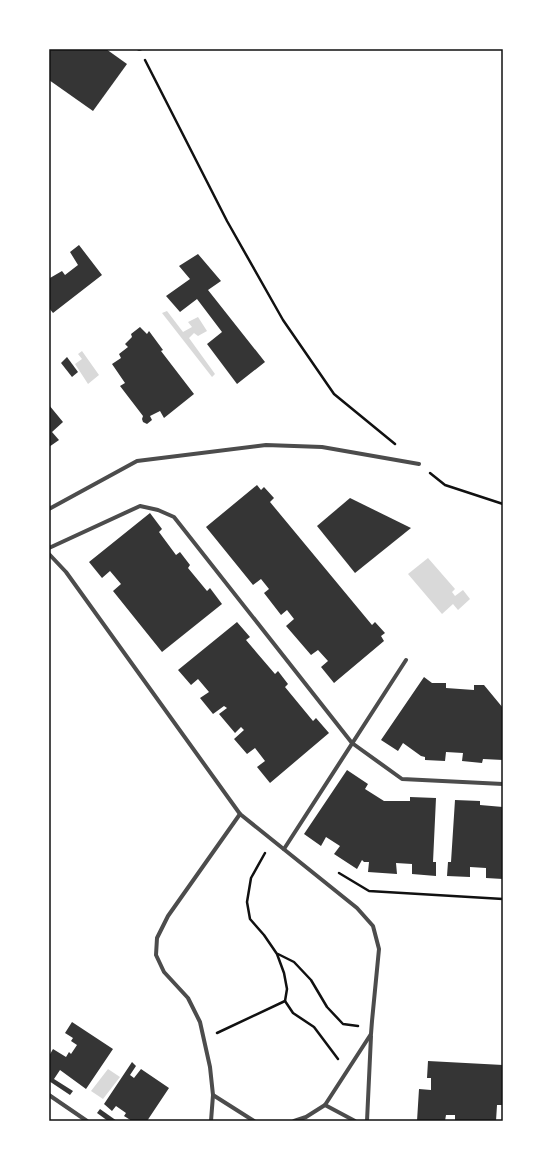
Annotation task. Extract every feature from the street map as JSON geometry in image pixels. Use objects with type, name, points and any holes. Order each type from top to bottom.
[{"type":"street","points":[[49,509],[137,460],[266,445],[322,447],[419,464]]},
{"type":"street","points":[[49,548],[140,506],[158,510],[174,517],[352,743],[402,779],[503,784]]},
{"type":"street","points":[[49,554],[66,572],[240,814],[357,908],[372,926],[380,949],[372,1020],[367,1121]]},
{"type":"street","points":[[284,849],[406,660]]},
{"type":"street","points":[[212,1121],[213,1095],[210,1067],[200,1022],[188,998],[164,972],[156,955],[157,938],[168,916],[240,814]]},
{"type":"street","points":[[294,1121],[306,1117],[325,1104],[371,1034]]},
{"type":"street","points":[[49,1095],[87,1121]]},
{"type":"street","points":[[213,1095],[254,1121]]},
{"type":"street","points":[[325,1104],[355,1121]]},
{"type":"path","points":[[140,49],[227,221],[282,320],[334,394],[445,485],[503,504]]},
{"type":"path","points":[[272,840],[251,878],[247,902],[250,919],[264,935],[277,954],[284,973],[286,989],[285,1001],[293,1013],[314,1027],[340,1063]]},
{"type":"path","points":[[335,870],[369,891],[503,899]]},
{"type":"path","points":[[277,954],[294,962],[311,980],[327,1007],[343,1024],[358,1026],[372,1020]]},
{"type":"path","points":[[204,1037],[220,1032],[285,1001]]},
{"type":"shaded area","points":[[167,311],[183,332],[192,327],[188,322],[198,317],[207,331],[198,336],[194,333],[189,338],[215,374],[212,377],[162,313]]},
{"type":"shaded area","points":[[82,351],[99,375],[88,384],[75,364],[82,359],[78,354]]},
{"type":"shaded area","points":[[428,558],[455,589],[452,592],[455,596],[463,590],[470,599],[458,610],[453,604],[442,614],[408,574]]},
{"type":"shaded area","points":[[108,1069],[120,1077],[103,1099],[91,1091]]},
{"type":"building","points":[[49,49],[106,49],[127,64],[93,111],[49,80]]},
{"type":"building","points":[[79,245],[102,275],[53,313],[49,308],[49,276],[50,278],[62,271],[65,275],[78,265],[70,252]]},
{"type":"building","points":[[198,254],[221,281],[208,290],[265,362],[237,384],[207,344],[222,332],[197,299],[180,312],[166,296],[190,279],[179,266]]},
{"type":"building","points":[[140,327],[147,334],[149,331],[163,350],[161,351],[194,394],[164,418],[160,411],[150,416],[152,420],[147,424],[143,422],[143,416],[120,386],[125,383],[112,364],[121,358],[119,354],[128,347],[125,344],[132,337],[131,334]]},
{"type":"building","points":[[67,357],[78,372],[72,377],[61,363]]},
{"type":"building","points":[[49,405],[63,422],[52,432],[59,440],[49,447]]},
{"type":"building","points":[[257,485],[261,490],[264,487],[274,498],[270,502],[372,625],[375,622],[385,633],[381,636],[384,641],[334,683],[321,667],[328,661],[318,650],[311,655],[286,626],[294,619],[287,610],[281,615],[264,593],[269,589],[261,579],[253,585],[206,527]]},
{"type":"building","points":[[350,498],[411,528],[355,573],[317,526]]},
{"type":"building","points":[[150,513],[162,529],[159,532],[176,555],[180,552],[190,565],[188,568],[207,591],[210,588],[222,604],[162,652],[113,591],[121,584],[110,571],[102,578],[89,562]]},
{"type":"building","points":[[237,622],[250,637],[246,640],[275,674],[278,671],[288,684],[285,687],[313,721],[316,718],[329,733],[270,783],[257,767],[265,761],[255,748],[247,754],[234,739],[244,730],[241,727],[235,733],[219,714],[227,708],[224,706],[213,714],[200,698],[209,692],[198,679],[191,685],[178,670]]},
{"type":"building","points":[[424,677],[432,683],[446,683],[446,688],[474,690],[474,685],[484,685],[503,708],[503,760],[483,759],[482,763],[462,761],[463,753],[446,752],[445,761],[425,760],[425,757],[421,756],[403,743],[398,751],[381,740]]},
{"type":"building","points":[[347,770],[368,784],[365,789],[384,801],[410,801],[410,797],[436,798],[433,862],[436,862],[436,876],[412,874],[412,864],[396,863],[397,874],[368,872],[369,862],[364,862],[362,860],[357,869],[334,854],[340,846],[326,837],[321,846],[304,834]]},
{"type":"building","points":[[455,800],[480,801],[480,805],[503,807],[503,879],[486,878],[486,868],[470,867],[470,877],[447,876],[448,862],[451,862]]},
{"type":"building","points":[[72,1022],[113,1049],[86,1089],[60,1070],[54,1079],[73,1091],[70,1095],[49,1081],[49,1056],[53,1049],[66,1057],[69,1052],[71,1054],[77,1045],[71,1041],[73,1038],[65,1033]]},
{"type":"building","points":[[428,1061],[503,1065],[503,1105],[497,1105],[496,1121],[455,1121],[455,1115],[446,1115],[445,1121],[417,1121],[419,1089],[431,1090],[431,1078],[427,1078]]},
{"type":"building","points":[[132,1062],[136,1066],[130,1075],[134,1078],[141,1069],[169,1088],[147,1121],[132,1121],[124,1116],[126,1113],[116,1106],[112,1111],[104,1104]]},
{"type":"building","points":[[100,1109],[117,1121],[108,1121],[97,1113]]}]
